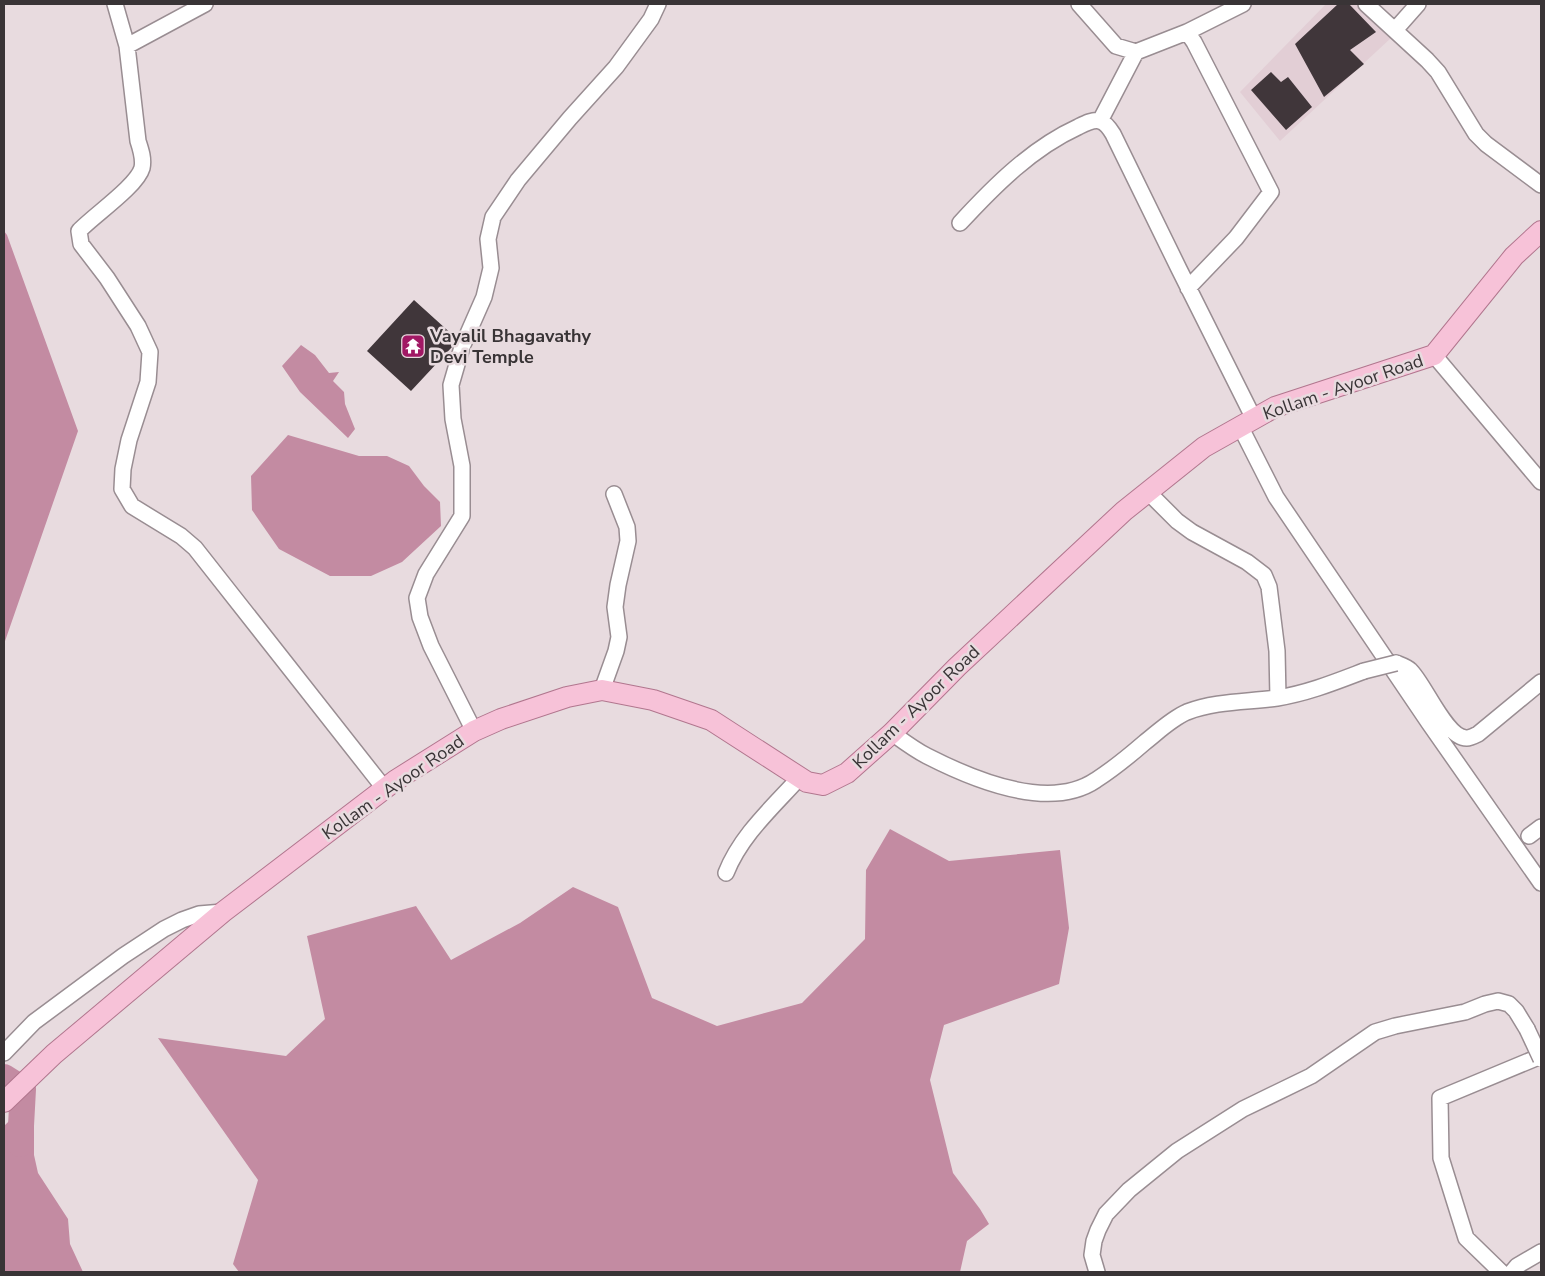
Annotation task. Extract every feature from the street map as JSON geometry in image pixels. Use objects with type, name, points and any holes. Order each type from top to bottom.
[{"type":"main road","name":"Kollam - Ayoor Road","points":[[4,1102],[54,1054],[223,912],[384,788],[474,731],[501,718],[567,697],[602,690],[653,700],[711,720],[807,782],[822,785],[835,780],[847,773],[892,733],[964,660],[1124,511],[1204,446],[1275,407],[1434,355],[1508,263],[1541,231]]},
{"type":"street","points":[[115,4],[126,46],[138,141],[142,153],[142,169],[132,184],[88,221],[79,231],[80,244],[107,278],[138,326],[150,352],[148,382],[128,440],[122,489],[132,506],[181,536],[195,548],[384,788]]},
{"type":"street","points":[[126,46],[205,4]]},
{"type":"street","points":[[474,731],[431,646],[420,617],[418,598],[426,574],[462,516],[462,466],[453,419],[451,385],[462,347],[484,297],[491,268],[488,239],[493,217],[518,180],[616,67],[651,19],[658,4]]},
{"type":"street","points":[[1079,4],[1116,46],[1136,52],[1187,32],[1243,4]]},
{"type":"street","points":[[1366,4],[1438,72],[1476,134],[1486,144],[1541,185]]},
{"type":"street","points":[[1395,30],[1418,4]]},
{"type":"street","points":[[1187,32],[1194,42],[1271,192],[1236,238],[1188,288]]},
{"type":"street","points":[[1100,121],[1136,52]]},
{"type":"street","points":[[960,223],[980,201],[1042,147],[1090,121],[1100,121],[1110,128],[1188,288],[1247,422],[1276,497],[1429,723],[1541,883]]},
{"type":"street","points":[[1434,355],[1541,482]]},
{"type":"street","points":[[1148,492],[1177,521],[1192,532],[1253,566],[1264,575],[1267,580],[1277,651],[1278,698]]},
{"type":"street","points":[[602,690],[618,644],[619,637],[615,607],[628,542],[627,527],[614,494]]},
{"type":"street","points":[[892,733],[926,756],[976,779],[1026,792],[1067,793],[1094,782],[1122,762],[1168,723],[1186,713],[1203,707],[1278,698],[1320,688],[1364,671],[1396,663],[1410,669],[1443,721],[1462,738],[1468,739],[1478,734],[1541,682]]},
{"type":"street","points":[[726,873],[732,857],[745,838],[800,777]]},
{"type":"street","points":[[4,1053],[34,1022],[164,929],[199,914],[223,912]]},
{"type":"street","points":[[1097,1272],[1092,1254],[1094,1241],[1106,1214],[1129,1190],[1177,1151],[1243,1109],[1311,1076],[1375,1032],[1465,1012],[1498,1001],[1509,1004],[1516,1011],[1541,1058],[1440,1098],[1441,1158],[1466,1238],[1501,1272]]},
{"type":"street","points":[[1512,1272],[1518,1266],[1541,1252]]},
{"type":"shaded area","points":[[1326,4],[1356,4],[1391,38],[1280,141],[1240,92]]},
{"type":"shaded area","points":[[4,231],[78,431],[4,644]]},
{"type":"shaded area","points":[[301,345],[315,355],[329,373],[339,372],[333,381],[344,392],[345,404],[355,429],[348,438],[300,392],[282,366]]},
{"type":"shaded area","points":[[288,435],[359,456],[387,456],[409,466],[424,486],[440,502],[441,526],[402,562],[371,576],[330,576],[279,549],[252,510],[251,476]]},
{"type":"shaded area","points":[[890,829],[949,861],[1060,850],[1069,928],[1059,984],[944,1025],[930,1080],[953,1173],[989,1224],[967,1241],[960,1272],[239,1272],[233,1264],[258,1180],[158,1038],[286,1056],[325,1019],[307,936],[416,906],[451,960],[520,923],[573,887],[618,907],[652,998],[717,1026],[802,1003],[865,939],[866,870]]},
{"type":"shaded area","points":[[34,1097],[34,1155],[38,1173],[68,1219],[70,1244],[83,1272],[4,1272],[4,1126]]},
{"type":"building","points":[[1338,4],[1349,4],[1376,32],[1350,50],[1364,64],[1324,97],[1295,44]]},
{"type":"building","points":[[1271,72],[1281,82],[1288,77],[1312,107],[1286,130],[1251,90]]},
{"type":"building","name":"Vayalil Bhagavathy Devi Temple","points":[[414,300],[456,338],[452,347],[411,391],[367,351]]},
{"type":"waterway","points":[[4,1077],[23,1089],[20,1144]]},
{"type":"place","name":"Vayalil Bhagavathy Devi Temple","points":[[413,346]]}]
